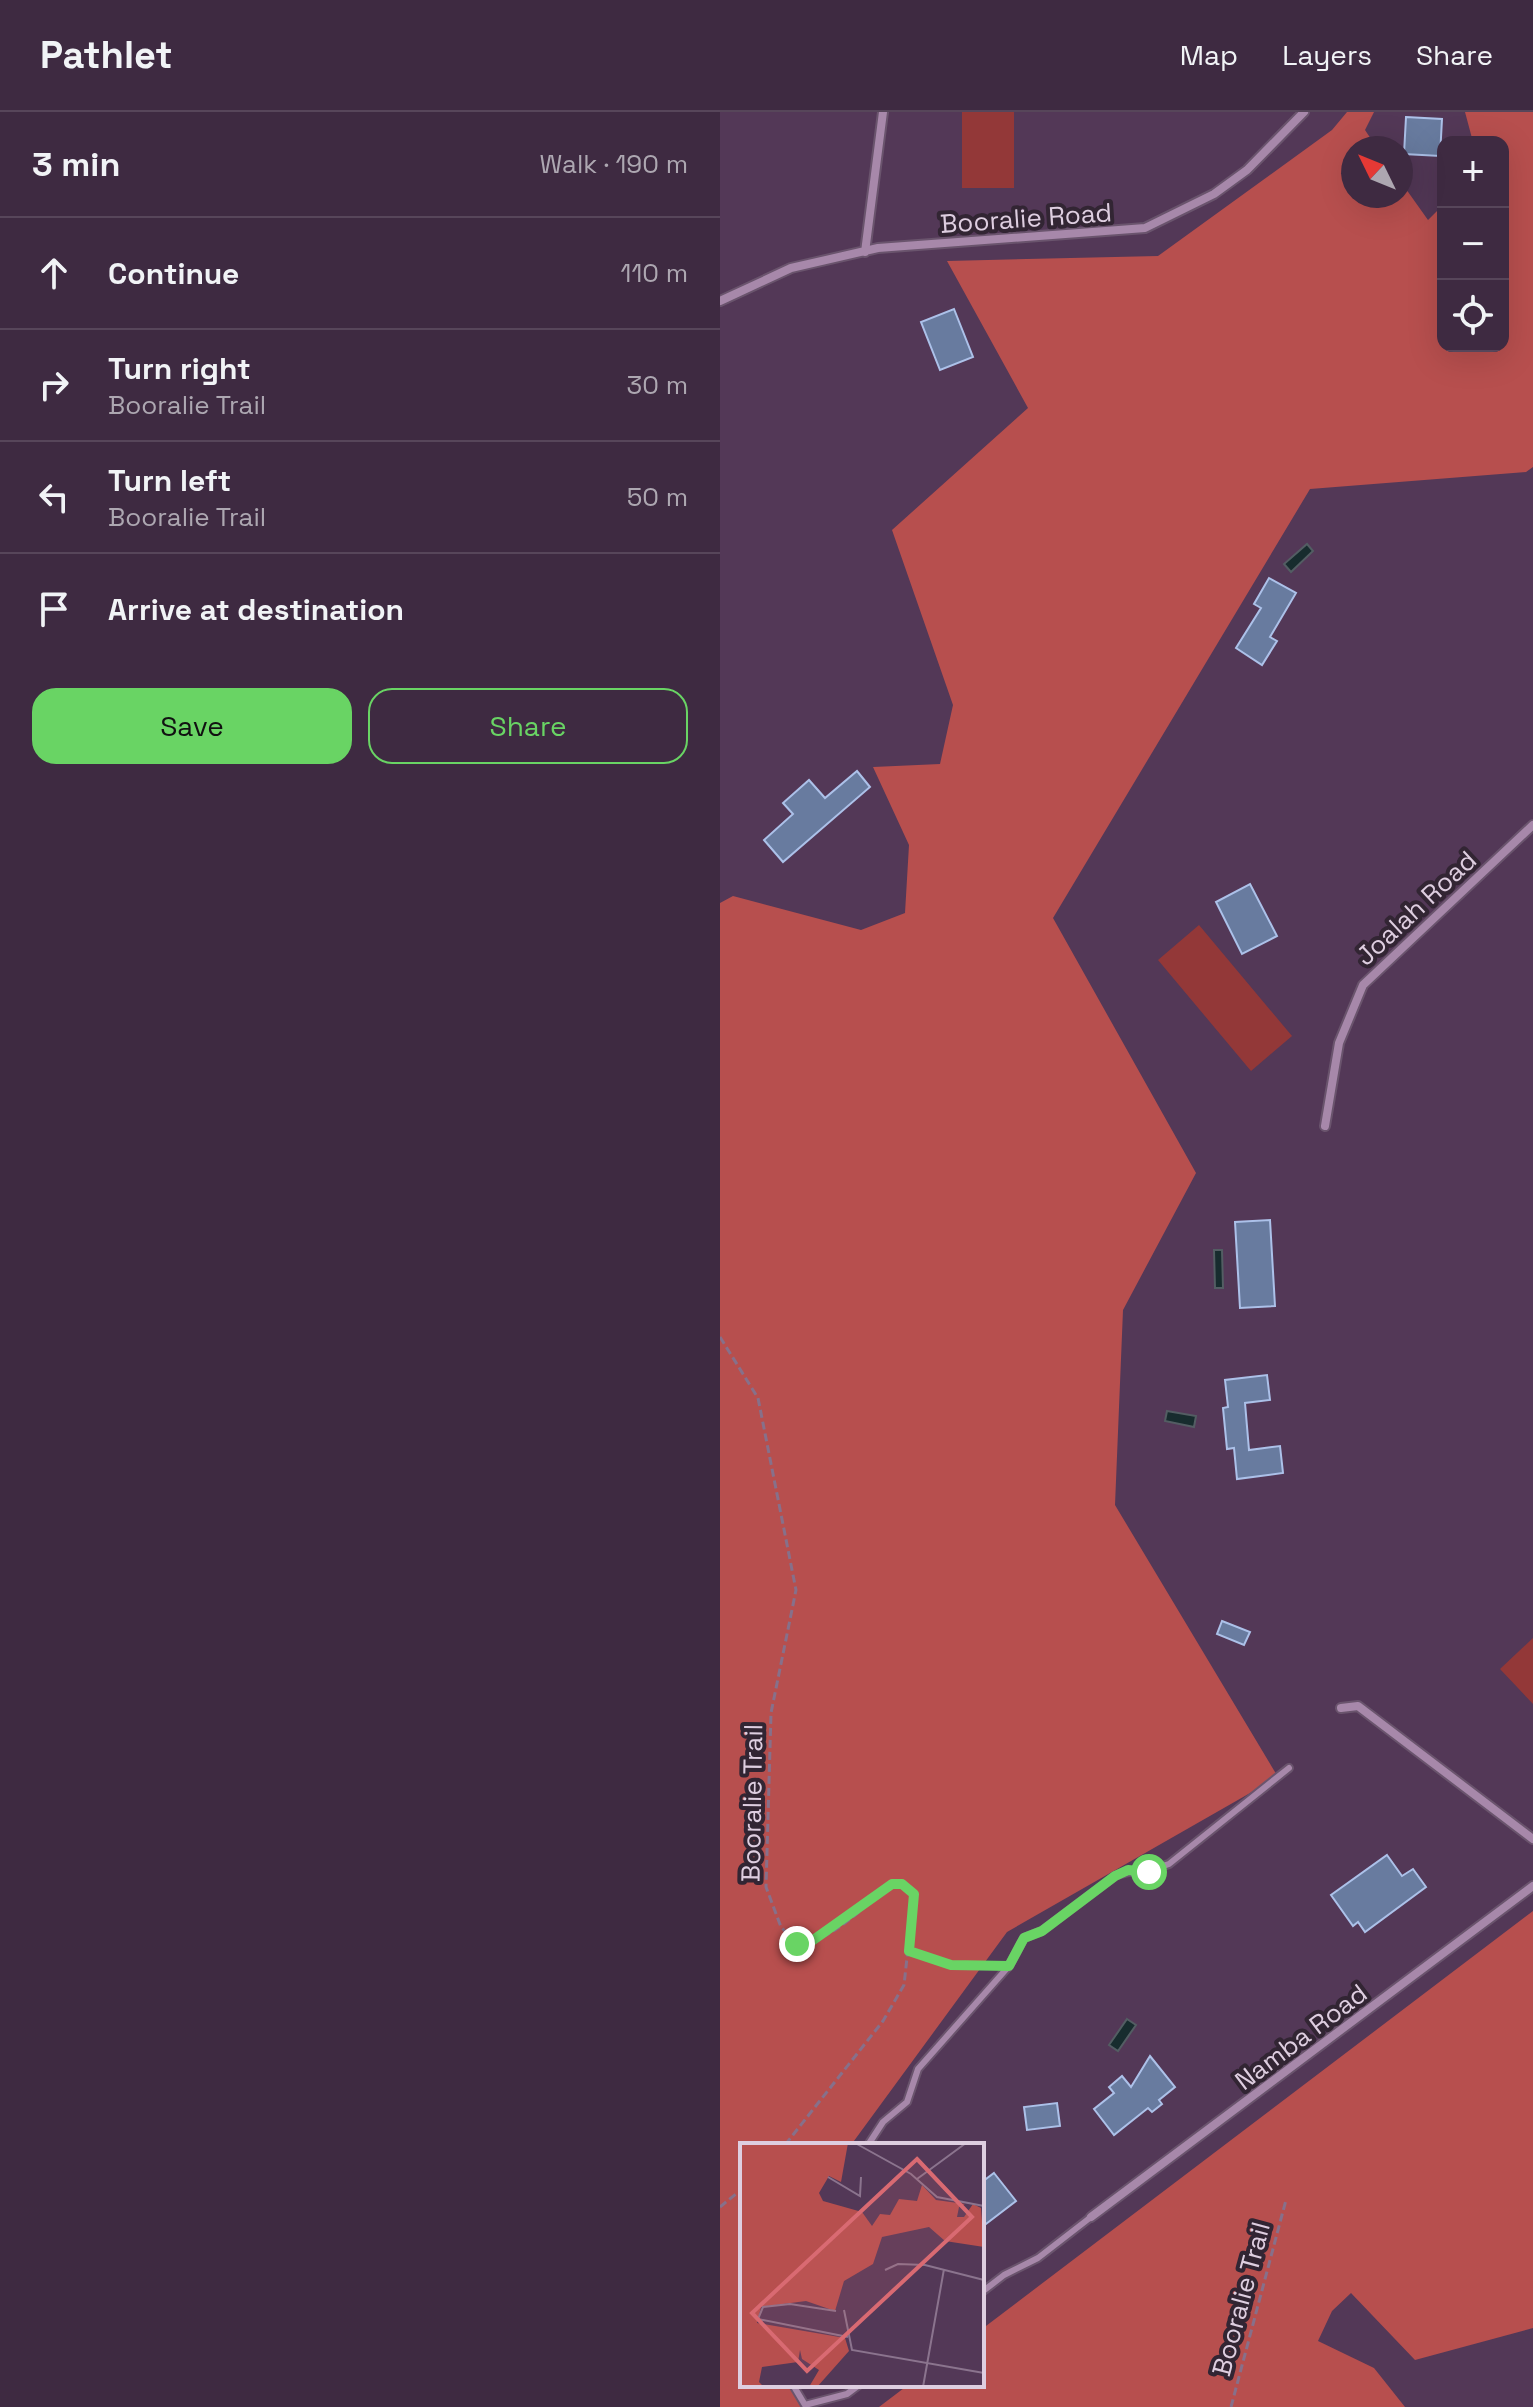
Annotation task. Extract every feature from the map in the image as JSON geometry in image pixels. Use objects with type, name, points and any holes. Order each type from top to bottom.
[{"type":"street","points":[[865,252],[883,112]]},
{"type":"street","name":"Booralie Road","points":[[720,301],[791,268],[865,252],[1145,228],[1214,194],[1247,170],[1304,112]]},
{"type":"street","name":"Joalah Road","points":[[1325,1126],[1339,1043],[1363,985],[1533,825]]},
{"type":"street","points":[[1341,1708],[1358,1706],[1533,1839]]},
{"type":"street","name":"Namba Road","points":[[1091,2217],[1533,1886]]},
{"type":"lane","points":[[869,2143],[883,2122],[907,2102],[925,2061],[1009,1966],[1024,1938],[1042,1931],[1115,1876],[1128,1870],[1149,1872],[1169,1864],[1289,1768]]},
{"type":"lane","points":[[984,2290],[1004,2275],[1038,2258],[1091,2217]]},
{"type":"lane","points":[[794,2387],[805,2405],[847,2394],[856,2387]]},
{"type":"path","name":"Booralie Trail","points":[[720,1337],[758,1398],[796,1590],[771,1713],[766,1887],[781,1927],[797,1944],[809,1943],[820,1937],[892,1884],[902,1884],[914,1894],[904,1985],[883,2021],[787,2143]]},
{"type":"path","points":[[909,1951],[951,1965],[1009,1966]]},
{"type":"path","points":[[720,2207],[740,2191]]},
{"type":"path","name":"Booralie Trail","points":[[1231,2407],[1286,2200]]},
{"type":"shaded area","points":[[962,112],[1014,112],[1014,188],[962,188]]},
{"type":"shaded area","points":[[1347,112],[1374,112],[1365,130],[1369,136],[1341,136],[1341,208],[1413,208],[1413,199],[1428,220],[1437,211],[1437,352],[1509,352],[1509,136],[1471,136],[1465,112],[1533,112],[1533,467],[1526,472],[1310,489],[1053,918],[1196,1173],[1123,1310],[1115,1505],[1278,1777],[1007,1932],[852,2143],[740,2143],[740,2387],[790,2387],[802,2407],[720,2407],[720,903],[733,896],[861,930],[905,913],[909,845],[873,767],[940,764],[953,705],[892,530],[1028,408],[947,261],[1158,256],[1332,130]]},
{"type":"shaded area","points":[[1307,544],[1313,551],[1291,572],[1284,564]]},
{"type":"shaded area","points":[[1199,925],[1292,1036],[1251,1071],[1158,960]]},
{"type":"shaded area","points":[[1214,1250],[1222,1250],[1223,1288],[1215,1288]]},
{"type":"shaded area","points":[[1167,1411],[1196,1416],[1194,1427],[1165,1421]]},
{"type":"shaded area","points":[[1533,1638],[1533,1704],[1500,1669]]},
{"type":"shaded area","points":[[1533,1911],[1533,2328],[1415,2360],[1351,2293],[1332,2311],[1318,2341],[1374,2368],[1405,2407],[879,2407],[905,2387],[984,2387],[984,2327]]},
{"type":"shaded area","points":[[1127,2019],[1136,2025],[1118,2051],[1109,2045]]},
{"type":"building","points":[[1406,117],[1442,119],[1441,136],[1437,136],[1437,156],[1413,154],[1413,136],[1405,136]]},
{"type":"building","points":[[954,309],[973,357],[940,370],[921,322]]},
{"type":"building","points":[[1269,578],[1296,593],[1270,637],[1277,641],[1262,665],[1236,648],[1261,608],[1254,604]]},
{"type":"building","points":[[857,771],[870,787],[783,862],[764,840],[793,814],[783,803],[809,780],[825,798]]},
{"type":"building","points":[[1250,884],[1277,936],[1242,954],[1216,902]]},
{"type":"building","points":[[1270,1220],[1275,1306],[1240,1308],[1235,1222]]},
{"type":"building","points":[[1267,1375],[1270,1400],[1245,1403],[1249,1450],[1280,1446],[1283,1473],[1237,1479],[1234,1448],[1227,1449],[1223,1408],[1228,1407],[1225,1380]]},
{"type":"building","points":[[1222,1621],[1250,1632],[1244,1645],[1217,1634]]},
{"type":"building","points":[[1387,1855],[1402,1876],[1413,1869],[1426,1887],[1365,1932],[1358,1922],[1353,1926],[1331,1895]]},
{"type":"building","points":[[1150,2056],[1175,2087],[1159,2100],[1162,2104],[1152,2112],[1148,2108],[1114,2135],[1094,2109],[1114,2093],[1109,2087],[1122,2076],[1131,2087]]},
{"type":"building","points":[[1057,2103],[1060,2126],[1027,2130],[1024,2107]]},
{"type":"building","points":[[994,2173],[1016,2201],[984,2225],[984,2180]]},
{"type":"route","points":[[797,1944],[809,1943],[832,1930],[892,1884],[902,1884],[914,1894],[909,1951],[951,1965],[1009,1966],[1024,1938],[1042,1931],[1096,1894],[1115,1876],[1128,1870],[1149,1872]]}]
